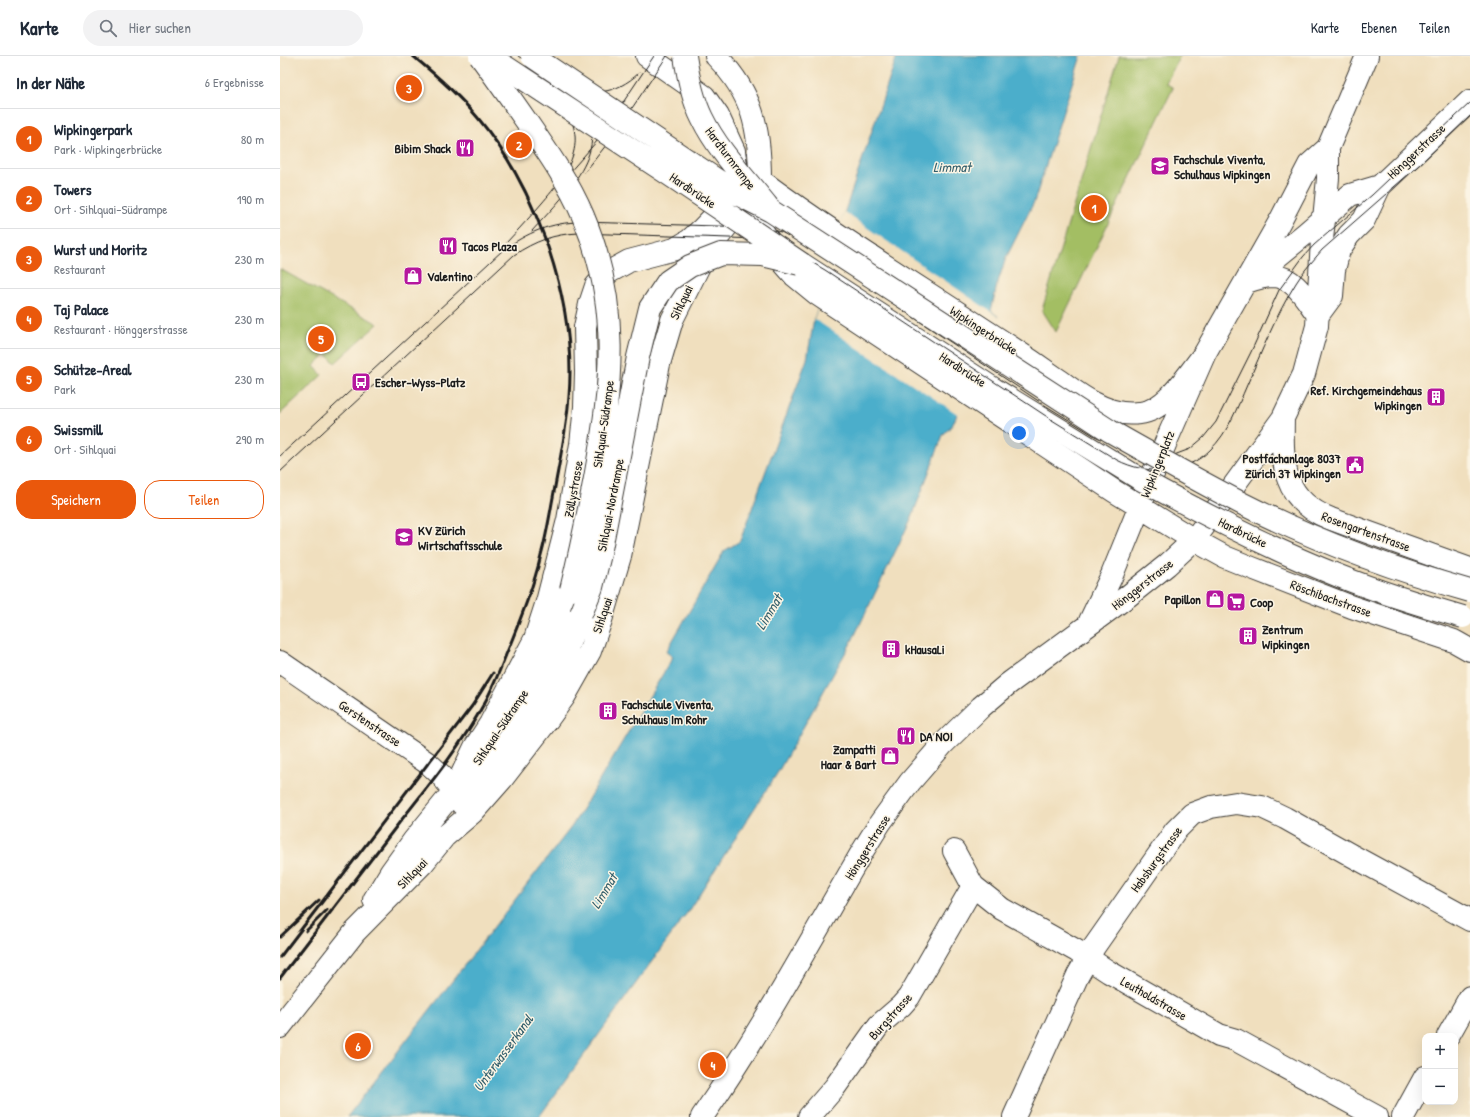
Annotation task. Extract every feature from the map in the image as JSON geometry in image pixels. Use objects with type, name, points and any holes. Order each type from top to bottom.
[{"type":"street","name":"Sihlquai-Südrampe","points":[[454,791],[494,740],[542,660],[571,590],[582,546],[603,433],[610,366],[608,305],[595,248],[583,216],[571,190],[539,140],[480,56]]},
{"type":"street","name":"Hardbrücke","points":[[490,56],[802,264],[994,389],[1140,479],[1260,542],[1340,576],[1385,593],[1466,619]]},
{"type":"street","name":"Hardbrücke","points":[[532,56],[739,195],[771,211],[1110,431],[1157,458],[1243,504],[1322,540],[1418,577],[1470,591]]},
{"type":"street","points":[[647,56],[704,96],[718,116],[734,151],[742,194],[781,260],[795,276],[817,294],[1140,508]]},
{"type":"street","name":"Hardturmrampe","points":[[685,56],[688,78],[702,118],[721,148],[771,211]]},
{"type":"street","points":[[711,231],[726,204],[760,180],[759,141],[752,114],[744,95],[733,76],[716,56]]},
{"type":"street","points":[[1194,540],[1283,418],[1304,374],[1316,332],[1318,315],[1328,178],[1328,148],[1367,56]]},
{"type":"street","name":"Hönggerstrasse","points":[[1380,186],[1470,101]]},
{"type":"street","name":"Wipkingerplatz","points":[[1194,540],[1140,508],[1168,437],[1205,353],[1310,165],[1328,148]]},
{"type":"street","name":"Wipkingerbrücke","points":[[760,180],[837,234],[1026,357],[1093,403],[1108,410],[1132,414],[1149,411],[1164,402],[1205,353]]},
{"type":"street","points":[[1318,315],[1332,296],[1334,270],[1339,250],[1349,235],[1364,220],[1380,186]]},
{"type":"street","name":"Wipkingerplatz","points":[[1246,282],[1350,195],[1380,186]]},
{"type":"street","name":"Zöllystrasse","points":[[454,791],[475,747],[490,724],[535,640],[547,602],[568,520],[581,444],[585,407],[585,327],[596,286],[609,272],[629,261],[675,249],[690,240],[711,231]]},
{"type":"street","name":"Sihlquai","points":[[354,932],[422,863],[444,837],[472,813],[543,726],[564,697],[590,651],[620,556],[659,364],[672,320],[706,252],[711,231]]},
{"type":"street","name":"Sihlquai-Nordrampe","points":[[444,837],[466,797],[538,699],[561,662],[592,587],[600,554],[638,357],[650,308],[668,281],[690,266],[721,254],[764,255],[802,264]]},
{"type":"street","points":[[1246,282],[1264,277],[1275,276],[1282,278],[1295,285],[1318,315]]},
{"type":"street","name":"Rosengartenstrasse","points":[[1283,418],[1283,446],[1289,483],[1298,498],[1311,510],[1330,520],[1470,569]]},
{"type":"street","name":"Hönggerstrasse","points":[[1088,624],[1112,575],[1140,508]]},
{"type":"street","name":"Hönggerstrasse","points":[[702,1117],[752,1040],[880,823],[910,782],[948,739],[981,707],[1008,684],[1128,596],[1167,565],[1194,540]]},
{"type":"street","name":"Röschibachstrasse","points":[[1194,540],[1225,557],[1252,568],[1352,607],[1454,641],[1470,650]]},
{"type":"street","name":"Gerstenstrasse","points":[[280,662],[429,764],[441,775],[454,791]]},
{"type":"street","name":"Sihlquai","points":[[280,1027],[354,932],[391,872],[414,840],[454,791]]},
{"type":"street","name":"Habsburgstrasse","points":[[1019,1115],[1078,975],[1101,936],[1174,831],[1192,814],[1212,807],[1236,803],[1262,807],[1285,818],[1470,920]]},
{"type":"street","name":"Leutholdstrasse","points":[[954,851],[973,886],[1002,909],[1219,1035],[1236,1040],[1377,1117]]},
{"type":"street","name":"Burgstrasse","points":[[808,1117],[835,1087],[879,1024],[901,1006],[909,997],[973,886]]},
{"type":"street","points":[[1450,1033],[1470,997]]},
{"type":"street","points":[[1403,1117],[1422,1082]]},
{"type":"green space","points":[[1119,56],[1180,56],[1166,83],[1173,88],[1056,332],[1042,310]]},
{"type":"green space","points":[[280,269],[378,324],[335,363],[326,354],[314,366],[322,375],[280,414]]},
{"type":"water","name":"Limmat","points":[[897,56],[1081,56],[1034,202],[1006,258],[997,285],[991,311],[999,317],[953,424],[943,435],[912,517],[852,641],[778,772],[687,913],[539,1117],[347,1117],[572,826],[673,657],[666,652],[724,551],[740,541],[807,359],[814,319],[818,307],[815,300]]},
{"type":"pier","points":[[844,212],[1000,318],[959,415],[814,319],[818,307],[816,293],[834,236],[836,236]]},
{"type":"tram line","points":[[501,56],[531,77]]},
{"type":"tram line","points":[[518,56],[571,93],[588,118],[592,136],[589,153],[582,170],[558,203],[532,231]]},
{"type":"tram line","points":[[568,174],[598,140],[654,56]]},
{"type":"tram line","points":[[585,172],[614,135],[667,56]]},
{"type":"tram line","points":[[507,242],[552,192],[567,168],[575,143],[574,130],[570,117],[561,103],[549,91],[526,73]]},
{"type":"tram line","points":[[562,84],[583,91],[602,92],[621,86],[639,73]]},
{"type":"tram line","points":[[557,95],[574,104],[590,108],[607,107],[625,101]]},
{"type":"tram line","points":[[280,456],[503,250],[521,238],[549,226],[581,222],[752,227],[765,228],[781,232],[804,244],[1043,404],[1095,436],[1135,455],[1160,458],[1174,455],[1190,449],[1203,438],[1216,422],[1251,352],[1279,290],[1303,257],[1314,245],[1372,195],[1470,103]]},
{"type":"tram line","points":[[280,472],[514,255],[545,239],[579,233],[759,239],[784,246],[825,270],[1052,420],[1117,460],[1128,465],[1153,470],[1177,468],[1200,458],[1210,450],[1222,436],[1236,411],[1282,308],[1308,266],[1322,250],[1418,166],[1470,116]]},
{"type":"railway","points":[[280,978],[445,764],[466,734],[489,695],[519,622],[538,566],[547,531],[565,433],[570,387],[568,339],[563,305],[545,238],[516,173],[498,144],[463,101],[413,56]]},
{"type":"railway","points":[[280,957],[472,706],[493,673]]},
{"type":"railway","points":[[280,937],[319,900]]},
{"type":"railway","points":[[306,931],[327,910]]},
{"type":"place","name":"Wurst und Moritz","points":[[409,88]]},
{"type":"place","name":"Towers","points":[[519,145]]},
{"type":"place","name":"Bibim Shack","points":[[465,148]]},
{"type":"place","name":"Fachschule Viventa, Schulhaus Wipkingen","points":[[1160,166]]},
{"type":"place","name":"Wipkingerpark","points":[[1094,208]]},
{"type":"place","name":"Tacos Plaza","points":[[448,246]]},
{"type":"place","name":"Valentino","points":[[413,276]]},
{"type":"place","name":"Schütze-Areal","points":[[321,339]]},
{"type":"place","name":"Escher-Wyss-Platz","points":[[361,382]]},
{"type":"place","name":"Ref. Kirchgemeindehaus Wipkingen","points":[[1436,397]]},
{"type":"place","name":"Postfachanlage 8037 Zürich 37 Wipkingen","points":[[1355,465]]},
{"type":"place","name":"KV Zürich Wirtschaftsschule","points":[[404,537]]},
{"type":"place","name":"Papillon","points":[[1215,599]]},
{"type":"place","name":"Coop","points":[[1236,602]]},
{"type":"place","name":"Zentrum Wipkingen","points":[[1248,636]]},
{"type":"place","name":"kHausaLi","points":[[891,649]]},
{"type":"place","name":"Fachschule Viventa, Schulhaus Im Rohr","points":[[608,711]]},
{"type":"place","name":"DA NOI","points":[[906,736]]},
{"type":"place","name":"Zampatti Haar & Bart","points":[[890,756]]},
{"type":"place","name":"Swissmill","points":[[358,1046]]},
{"type":"place","name":"Taj Palace","points":[[713,1065]]},
{"type":"water label","name":"Unterwasserkanal","points":[[503,1053]]}]
